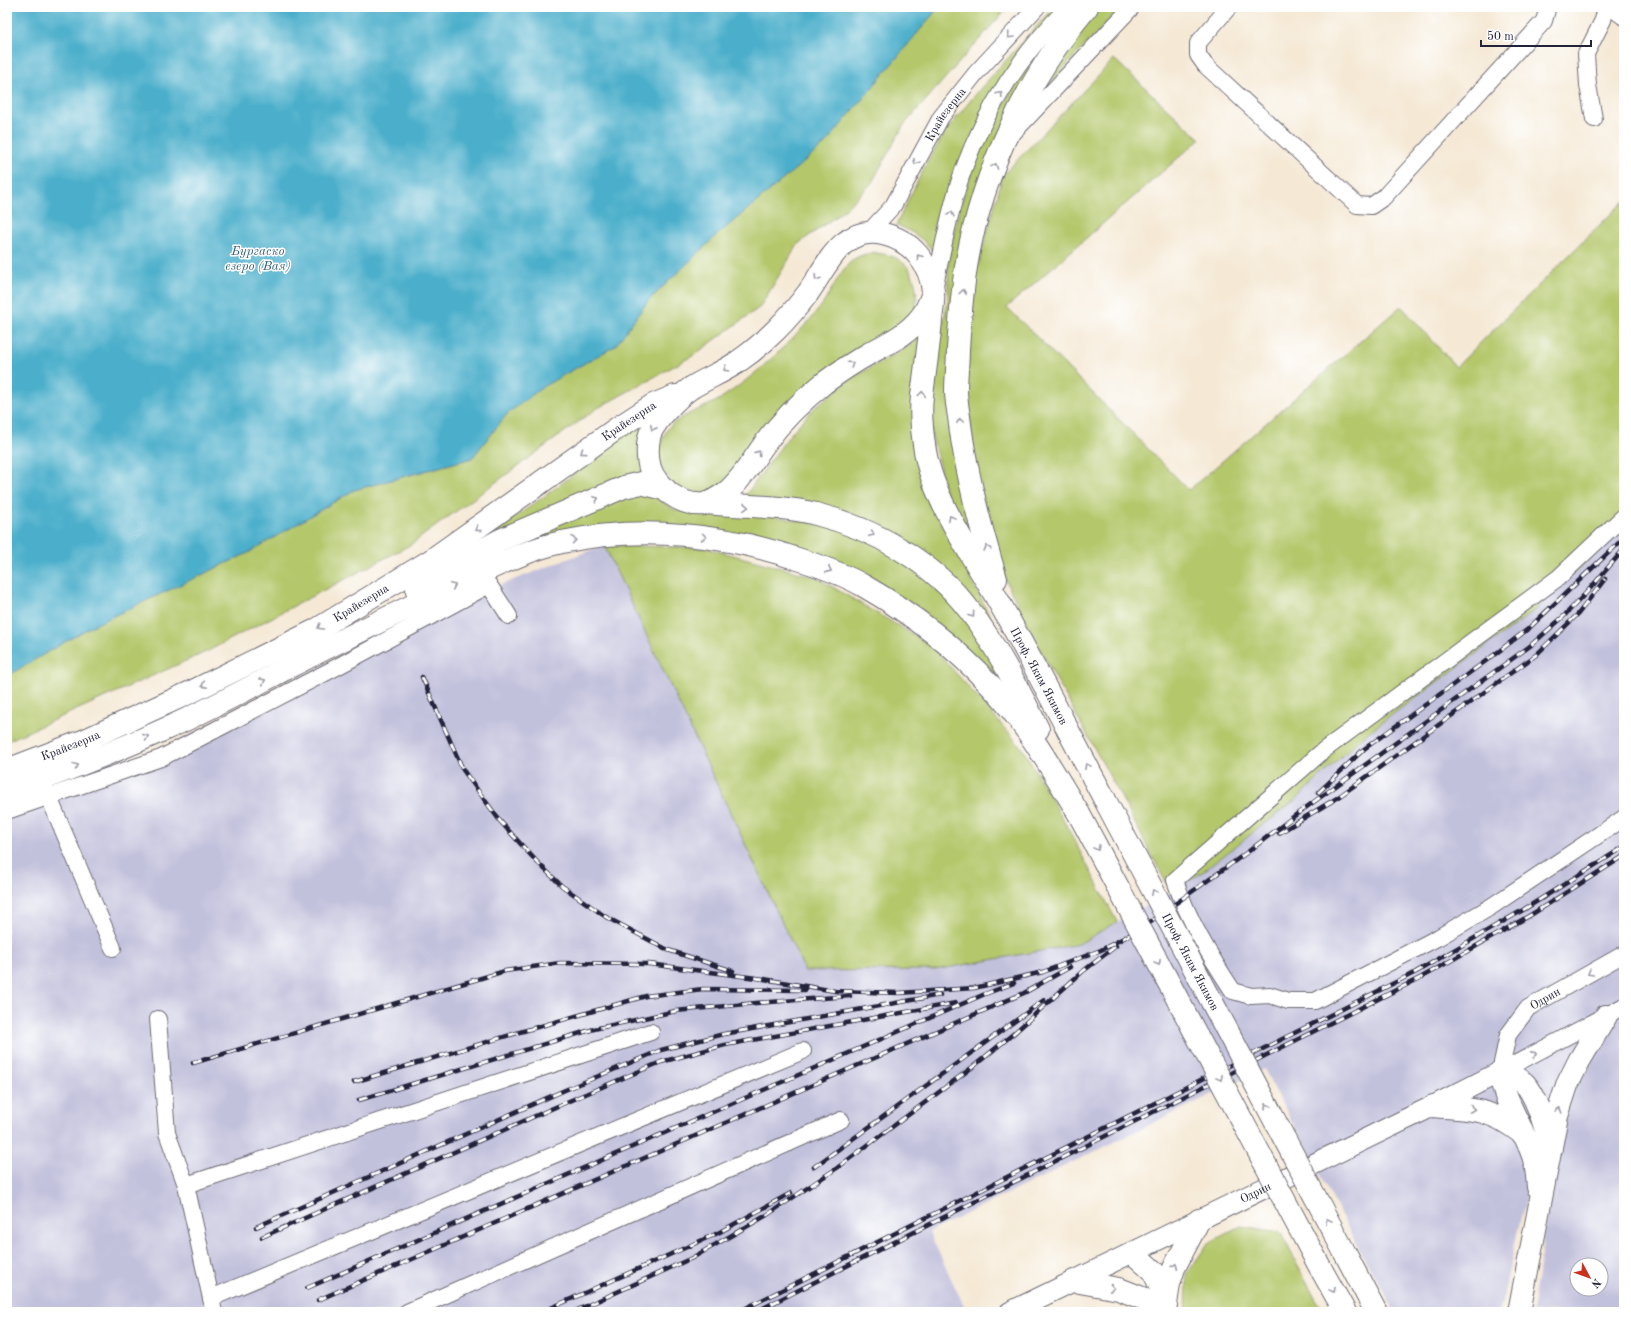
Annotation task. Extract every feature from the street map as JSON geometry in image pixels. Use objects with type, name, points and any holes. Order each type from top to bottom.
[{"type":"highway","points":[[1006,613],[976,511],[964,455],[956,392],[960,324],[967,260],[982,199],[1003,144],[1033,84],[1075,22],[1087,7]]},
{"type":"highway","points":[[1006,613],[950,517],[930,473],[922,425],[922,400],[933,293],[929,273],[924,262],[917,253],[900,240],[882,234],[869,232],[849,240],[839,247],[797,307],[767,338],[738,362],[689,390],[657,422],[650,434],[648,457],[653,476],[676,498],[688,503],[779,508],[815,514],[851,524],[884,540],[916,560],[938,578],[969,610],[990,640],[1016,685],[1079,814],[1345,1312]]},
{"type":"highway","points":[[707,503],[722,496],[734,486],[768,438],[804,400],[846,368],[903,334],[915,324],[923,315],[933,293]]},
{"type":"highway","name":"Крайезерна","points":[[7,770],[97,734],[191,692],[316,630],[388,588],[454,546],[636,415],[689,390]]},
{"type":"highway","points":[[342,639],[464,560],[500,540],[633,484],[641,483],[665,489]]},
{"type":"highway","points":[[342,639],[518,555],[561,542],[643,533],[690,535],[734,541],[778,552],[821,566],[863,585],[935,633],[992,687],[1011,709],[1031,735],[1079,814]]},
{"type":"highway","name":"Проф. Яким Якимов","points":[[1006,613],[1376,1312]]},
{"type":"highway","name":"Крайезерна","points":[[7,792],[45,788],[111,753],[164,730],[215,705],[342,639]]},
{"type":"highway","points":[[1519,1312],[1551,1148],[1567,1085],[1579,1060],[1615,1011]]},
{"type":"highway","points":[[1538,1218],[1536,1166],[1524,1134],[1505,1095],[1501,1083],[1500,1072],[1515,1077],[1525,1084],[1543,1120],[1551,1148]]},
{"type":"highway","points":[[1433,1106],[1480,1110],[1507,1122],[1524,1134]]},
{"type":"highway","points":[[1165,1310],[1169,1284],[1174,1268],[1199,1220]]},
{"type":"highway","points":[[1133,1252],[1153,1271],[1159,1283],[1165,1310]]},
{"type":"highway","points":[[1074,1281],[1120,1289],[1165,1310]]},
{"type":"highway","points":[[1510,1312],[1523,1288]]},
{"type":"highway","points":[[1364,1289],[1382,1312]]},
{"type":"main road","name":"Одрин","points":[[1010,1312],[1500,1072]]},
{"type":"street","name":"Крайезерна","points":[[869,232],[892,206],[941,117],[976,73],[1037,7]]},
{"type":"street","points":[[933,293],[955,196],[982,126],[1027,54],[1053,22],[1068,7]]},
{"type":"street","points":[[1003,144],[1132,7]]},
{"type":"street","points":[[1229,7],[1198,43],[1198,55],[1201,60],[1211,71],[1357,205],[1371,206],[1384,197],[1544,21],[1547,10],[1545,7]]},
{"type":"street","points":[[1594,119],[1588,85],[1586,54],[1603,20],[1606,7]]},
{"type":"street","points":[[1610,7],[1624,17]]},
{"type":"street","points":[[1624,516],[1558,578],[1324,750],[1175,880],[1181,900],[1218,969],[1233,991],[1251,996],[1270,995],[1288,1000],[1315,1001],[1439,937],[1489,908],[1624,818]]},
{"type":"street","points":[[7,811],[45,788],[161,758],[333,669],[489,585],[508,616]]},
{"type":"street","points":[[45,788],[113,948]]},
{"type":"street","name":"Одрин","points":[[1500,1072],[1508,1035],[1528,1008],[1624,954]]},
{"type":"street","name":"Одрин","points":[[1500,1072],[1615,1011]]},
{"type":"street","points":[[158,1019],[167,1133],[186,1185],[213,1305],[804,1051]]},
{"type":"street","points":[[186,1185],[651,1032]]},
{"type":"street","points":[[407,1312],[841,1120]]},
{"type":"shaded area","points":[[1624,526],[1624,1312],[1532,1312],[1551,1190],[1529,1182],[1500,1310],[1498,1312],[1395,1312],[1359,1249],[1264,1069],[929,1232],[967,1312],[7,1312],[7,803],[153,754],[407,621],[604,545],[805,971],[935,970],[1079,944],[1171,892],[1299,797],[1363,736],[1530,614]]},
{"type":"green space","points":[[939,7],[1008,7],[903,126],[871,184],[843,211],[798,244],[760,307],[694,355],[596,409],[410,545],[208,651],[7,741],[7,676],[92,626],[248,553],[354,490],[472,458],[507,414],[544,386],[615,346],[648,301],[717,235],[825,144]]},
{"type":"green space","points":[[1054,7],[1061,7],[1020,52],[936,254],[918,236],[896,225],[926,164],[948,128],[980,89]]},
{"type":"green space","points":[[1100,7],[1121,7],[1052,81],[1047,83],[1047,78],[1085,24]]},
{"type":"green space","points":[[1054,33],[1016,105],[957,306],[971,523],[968,528],[947,498],[931,432],[931,395],[939,341],[948,300],[948,265],[952,240],[960,207],[973,167],[989,130],[1020,76]]},
{"type":"green space","points":[[1114,59],[1200,139],[1007,307],[1189,490],[1401,306],[1456,367],[1624,201],[1624,526],[1530,614],[1363,736],[1299,797],[1201,873],[1171,892],[1119,793],[1036,642],[1002,573],[977,480],[966,380],[976,271],[1003,175]]},
{"type":"green space","points":[[873,252],[889,255],[899,260],[910,271],[915,285],[916,309],[718,487],[708,492],[695,493],[683,490],[673,484],[666,476],[661,466],[660,454],[661,442],[671,425],[684,416],[720,399],[760,369],[792,339],[822,305],[840,275],[848,265],[857,257]]},
{"type":"green space","points":[[923,335],[936,513],[1019,671],[904,540],[742,500],[792,432],[815,407],[850,379],[906,348]]},
{"type":"green space","points":[[648,423],[644,477],[467,551],[542,498],[633,429]]},
{"type":"green space","points":[[637,491],[648,493],[675,510],[705,514],[763,514],[853,531],[923,572],[976,631],[997,671],[994,676],[919,614],[733,534],[516,549],[514,542]]},
{"type":"green space","points":[[604,545],[706,548],[816,577],[932,646],[1022,748],[1064,821],[1117,922],[1079,944],[935,970],[805,971]]},
{"type":"green space","points":[[1241,1226],[1280,1232],[1323,1312],[1186,1312],[1187,1274],[1208,1243]]},
{"type":"water","name":"Бургаско езеро (Вая)","points":[[7,7],[939,7],[825,144],[717,235],[648,301],[615,346],[544,386],[507,414],[472,458],[354,490],[248,553],[92,626],[7,676]]},
{"type":"railway","points":[[1318,793],[1364,749],[1528,629],[1624,538]]},
{"type":"railway","points":[[193,1063],[505,971],[560,963],[649,964],[764,979],[835,991],[899,993],[974,988],[1043,972],[1101,950],[1137,931],[1249,851],[1297,814],[1530,646],[1563,617],[1588,591],[1624,549]]},
{"type":"railway","points":[[1279,833],[1337,798],[1536,655],[1578,614],[1605,579]]},
{"type":"railway","points":[[422,677],[463,770],[500,821],[537,862],[562,886],[606,917],[668,950],[733,971]]},
{"type":"railway","points":[[738,1312],[1416,972],[1523,910],[1624,847]]},
{"type":"railway","points":[[755,1312],[1422,977],[1529,916],[1624,856]]},
{"type":"railway","points":[[573,1312],[692,1258],[767,1215],[837,1168],[974,1066],[1013,1034],[1082,972],[1116,946]]},
{"type":"railway","points":[[318,1300],[1024,993],[1070,967]]},
{"type":"railway","points":[[307,1288],[985,994],[1014,983]]},
{"type":"railway","points":[[354,1082],[646,996],[703,989],[805,990]]},
{"type":"railway","points":[[256,1227],[565,1090],[661,1050],[724,1034],[940,995]]},
{"type":"railway","points":[[359,1100],[594,1029],[676,1011],[850,996]]},
{"type":"railway","points":[[814,1167],[1044,1000]]},
{"type":"railway","points":[[262,1237],[569,1101],[661,1062],[725,1045],[956,1003]]},
{"type":"railway","points":[[542,1312],[718,1233],[791,1193]]}]
